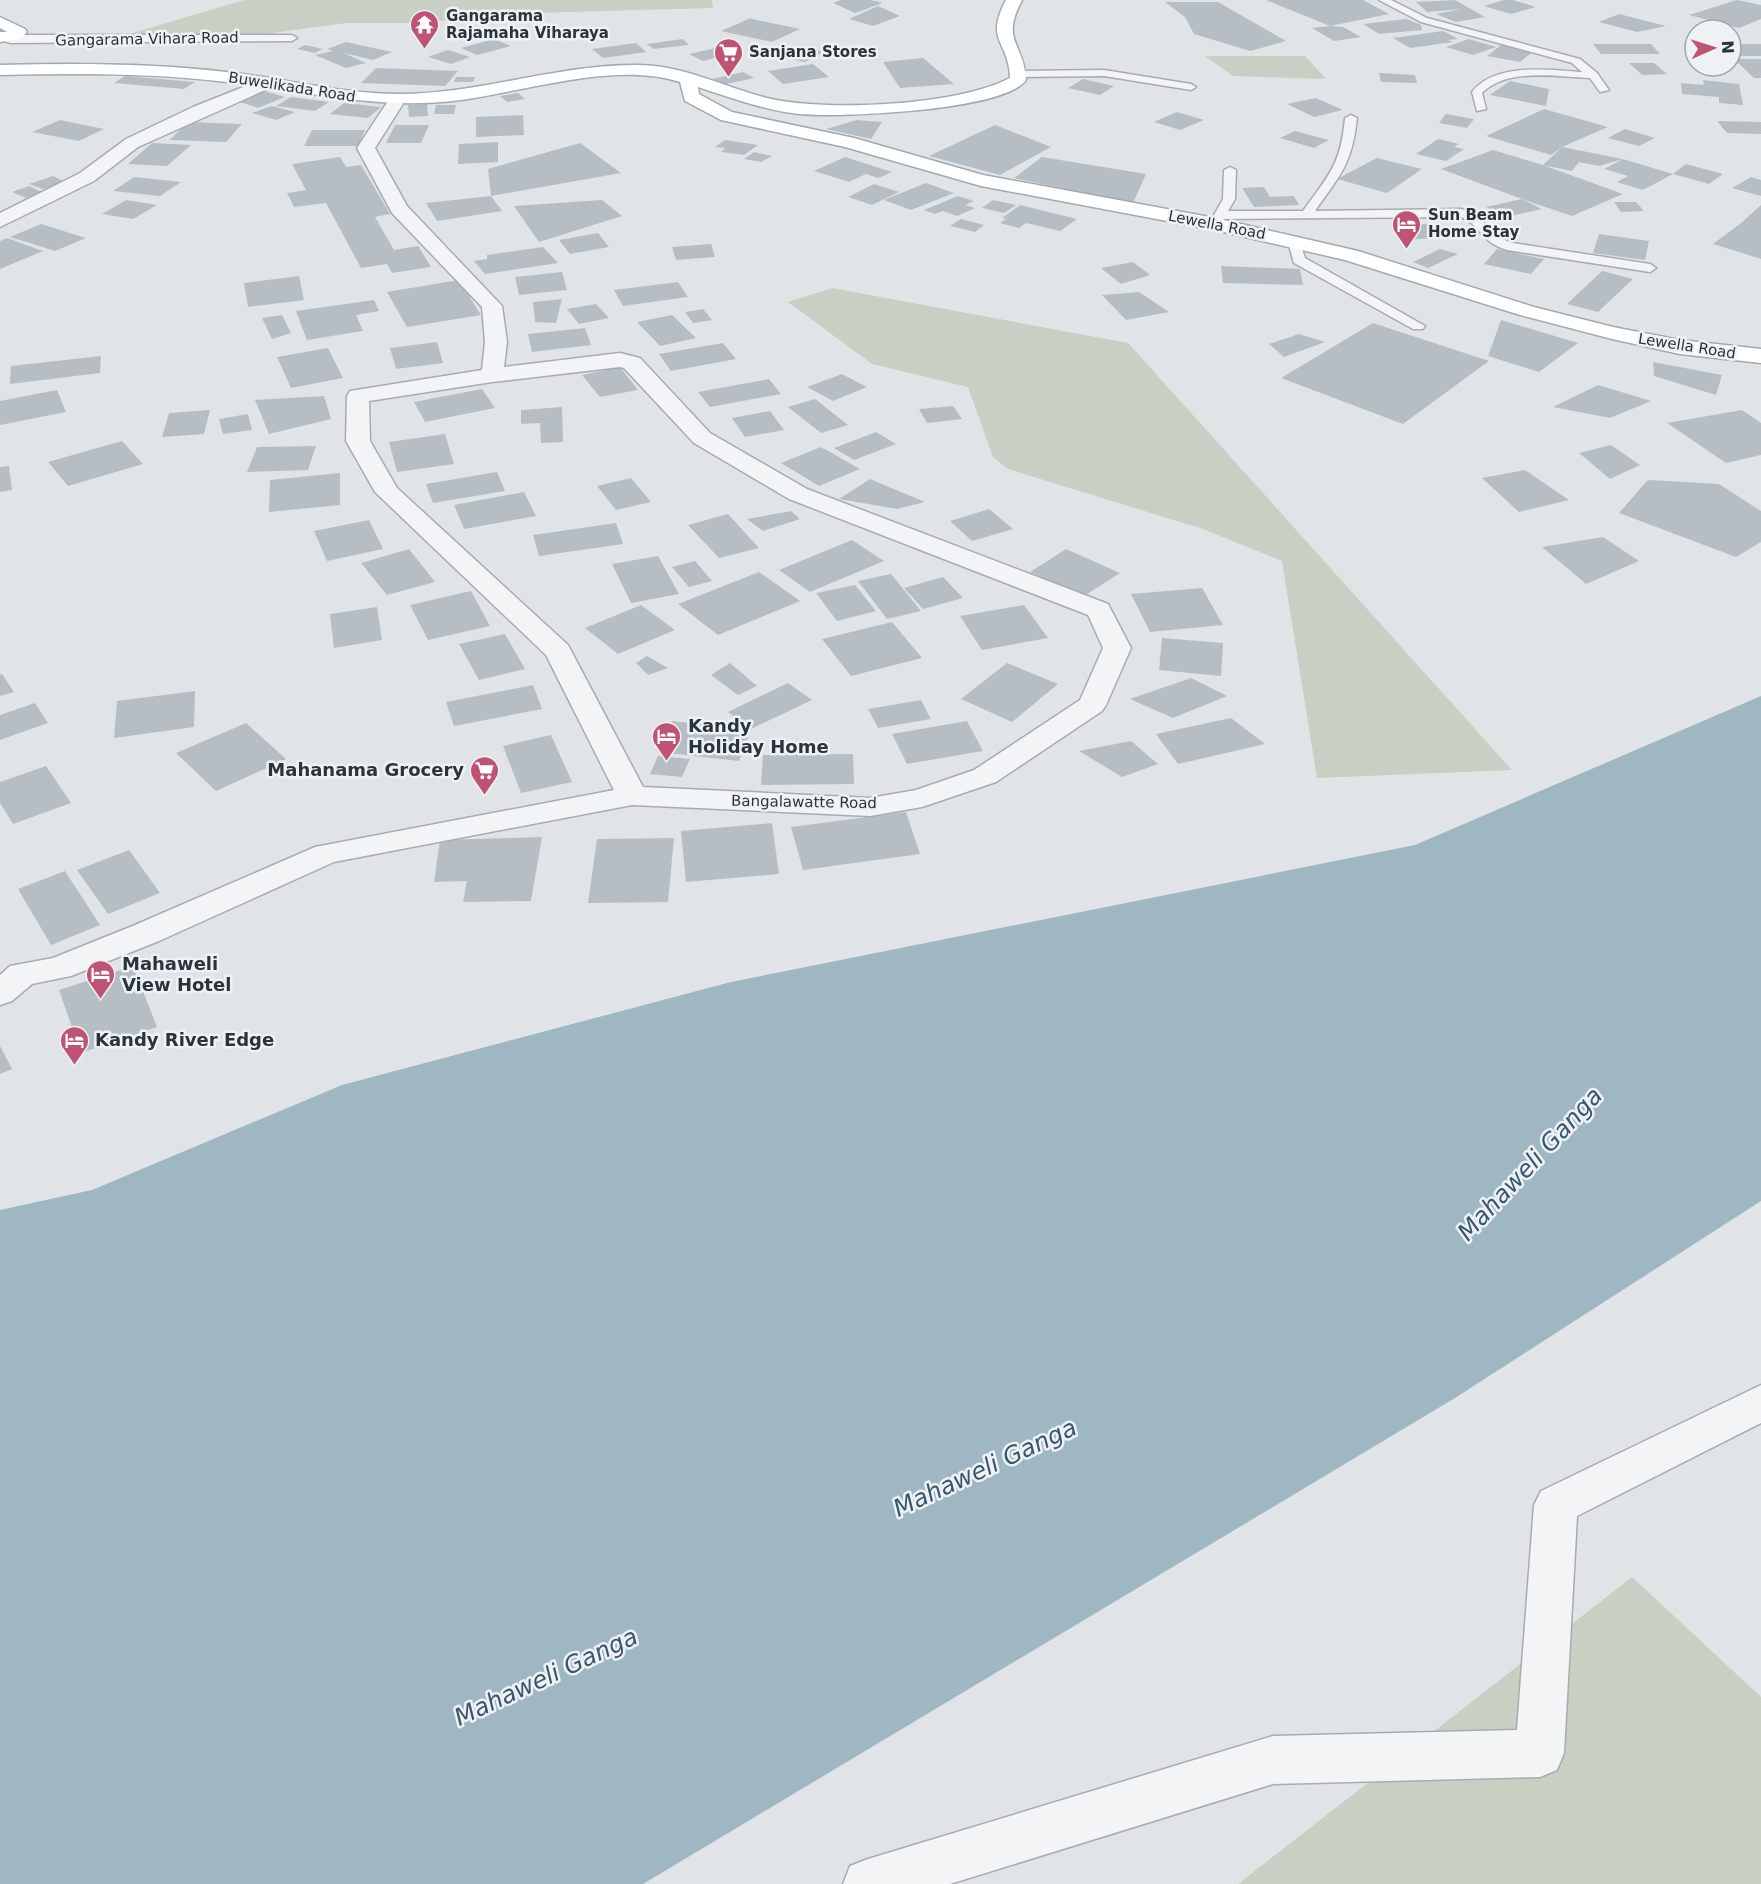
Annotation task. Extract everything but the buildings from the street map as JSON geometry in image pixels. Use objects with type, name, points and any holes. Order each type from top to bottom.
[{"type":"main road","points":[[1014,0],[1004,16],[1003,38],[1019,74]]},
{"type":"main road","name":"Buwelikada Road","points":[[0,70],[124,70],[225,77],[323,94],[398,99],[459,95],[622,70],[657,70],[778,106],[830,111],[975,97],[1012,86],[1018,80],[1019,74]]},
{"type":"main road","name":"Lewella Road","points":[[688,79],[691,97],[728,116],[848,142],[981,180],[1218,220],[1294,242],[1351,255],[1527,311],[1612,333],[1680,347],[1761,356]]},
{"type":"street","points":[[0,221],[87,177],[132,143],[199,111],[266,83]]},
{"type":"street","points":[[398,99],[366,148],[399,209],[492,306],[496,342],[492,375]]},
{"type":"street","name":"Bangalawatte Road","points":[[620,360],[632,363],[702,438],[741,463],[798,494],[1099,610],[1117,648],[1092,705],[985,776],[922,798],[870,807],[632,796],[558,651],[387,492],[358,441],[358,396],[492,375],[620,360]]},
{"type":"street","points":[[7,976],[70,964],[326,854],[632,796]]},
{"type":"street","points":[[868,1884],[1273,1760],[1540,1753],[1556,1505],[1761,1403]]},
{"type":"lane","points":[[1384,0],[1433,23],[1561,55],[1576,61],[1593,75],[1604,90]]},
{"type":"lane","name":"Gangarama Vihara Road","points":[[1,33],[11,40],[61,41],[292,38]]},
{"type":"lane","points":[[1019,74],[1104,73],[1191,87]]},
{"type":"lane","points":[[1481,109],[1477,92],[1481,86],[1495,77],[1593,75]]},
{"type":"lane","points":[[1306,215],[1337,172],[1348,149],[1351,118]]},
{"type":"lane","points":[[1218,220],[1229,199],[1230,170]]},
{"type":"lane","points":[[1218,220],[1306,215],[1461,213],[1477,220],[1492,240],[1510,247],[1650,268]]},
{"type":"lane","points":[[1294,242],[1299,261],[1418,326]]},
{"type":"green space","points":[[244,0],[712,0],[713,8],[535,13],[413,23],[346,23],[265,34],[123,36]]},
{"type":"green space","points":[[1205,56],[1305,56],[1326,79],[1233,76]]},
{"type":"green space","points":[[832,288],[1128,343],[1512,770],[1317,778],[1282,561],[1203,529],[1008,469],[993,457],[968,387],[872,364],[788,302]]},
{"type":"green space","points":[[1632,1577],[1761,1697],[1761,1884],[1238,1884]]},
{"type":"water","name":"Mahaweli Ganga","points":[[1761,696],[1761,1201],[1455,1398],[643,1884],[0,1884],[0,1210],[92,1190],[342,1085],[731,982],[1415,845]]},
{"type":"place","name":"Gangarama Rajamaha Viharaya","points":[[425,50]]},
{"type":"place","name":"Sanjana Stores","points":[[728,78]]},
{"type":"place","name":"Sun Beam Home Stay","points":[[1407,250]]},
{"type":"place","name":"Kandy Holiday Home","points":[[667,762]]},
{"type":"place","name":"Mahanama Grocery","points":[[485,796]]},
{"type":"place","name":"Mahaweli View Hotel","points":[[101,1000]]},
{"type":"place","name":"Kandy River Edge","points":[[74,1066]]}]
